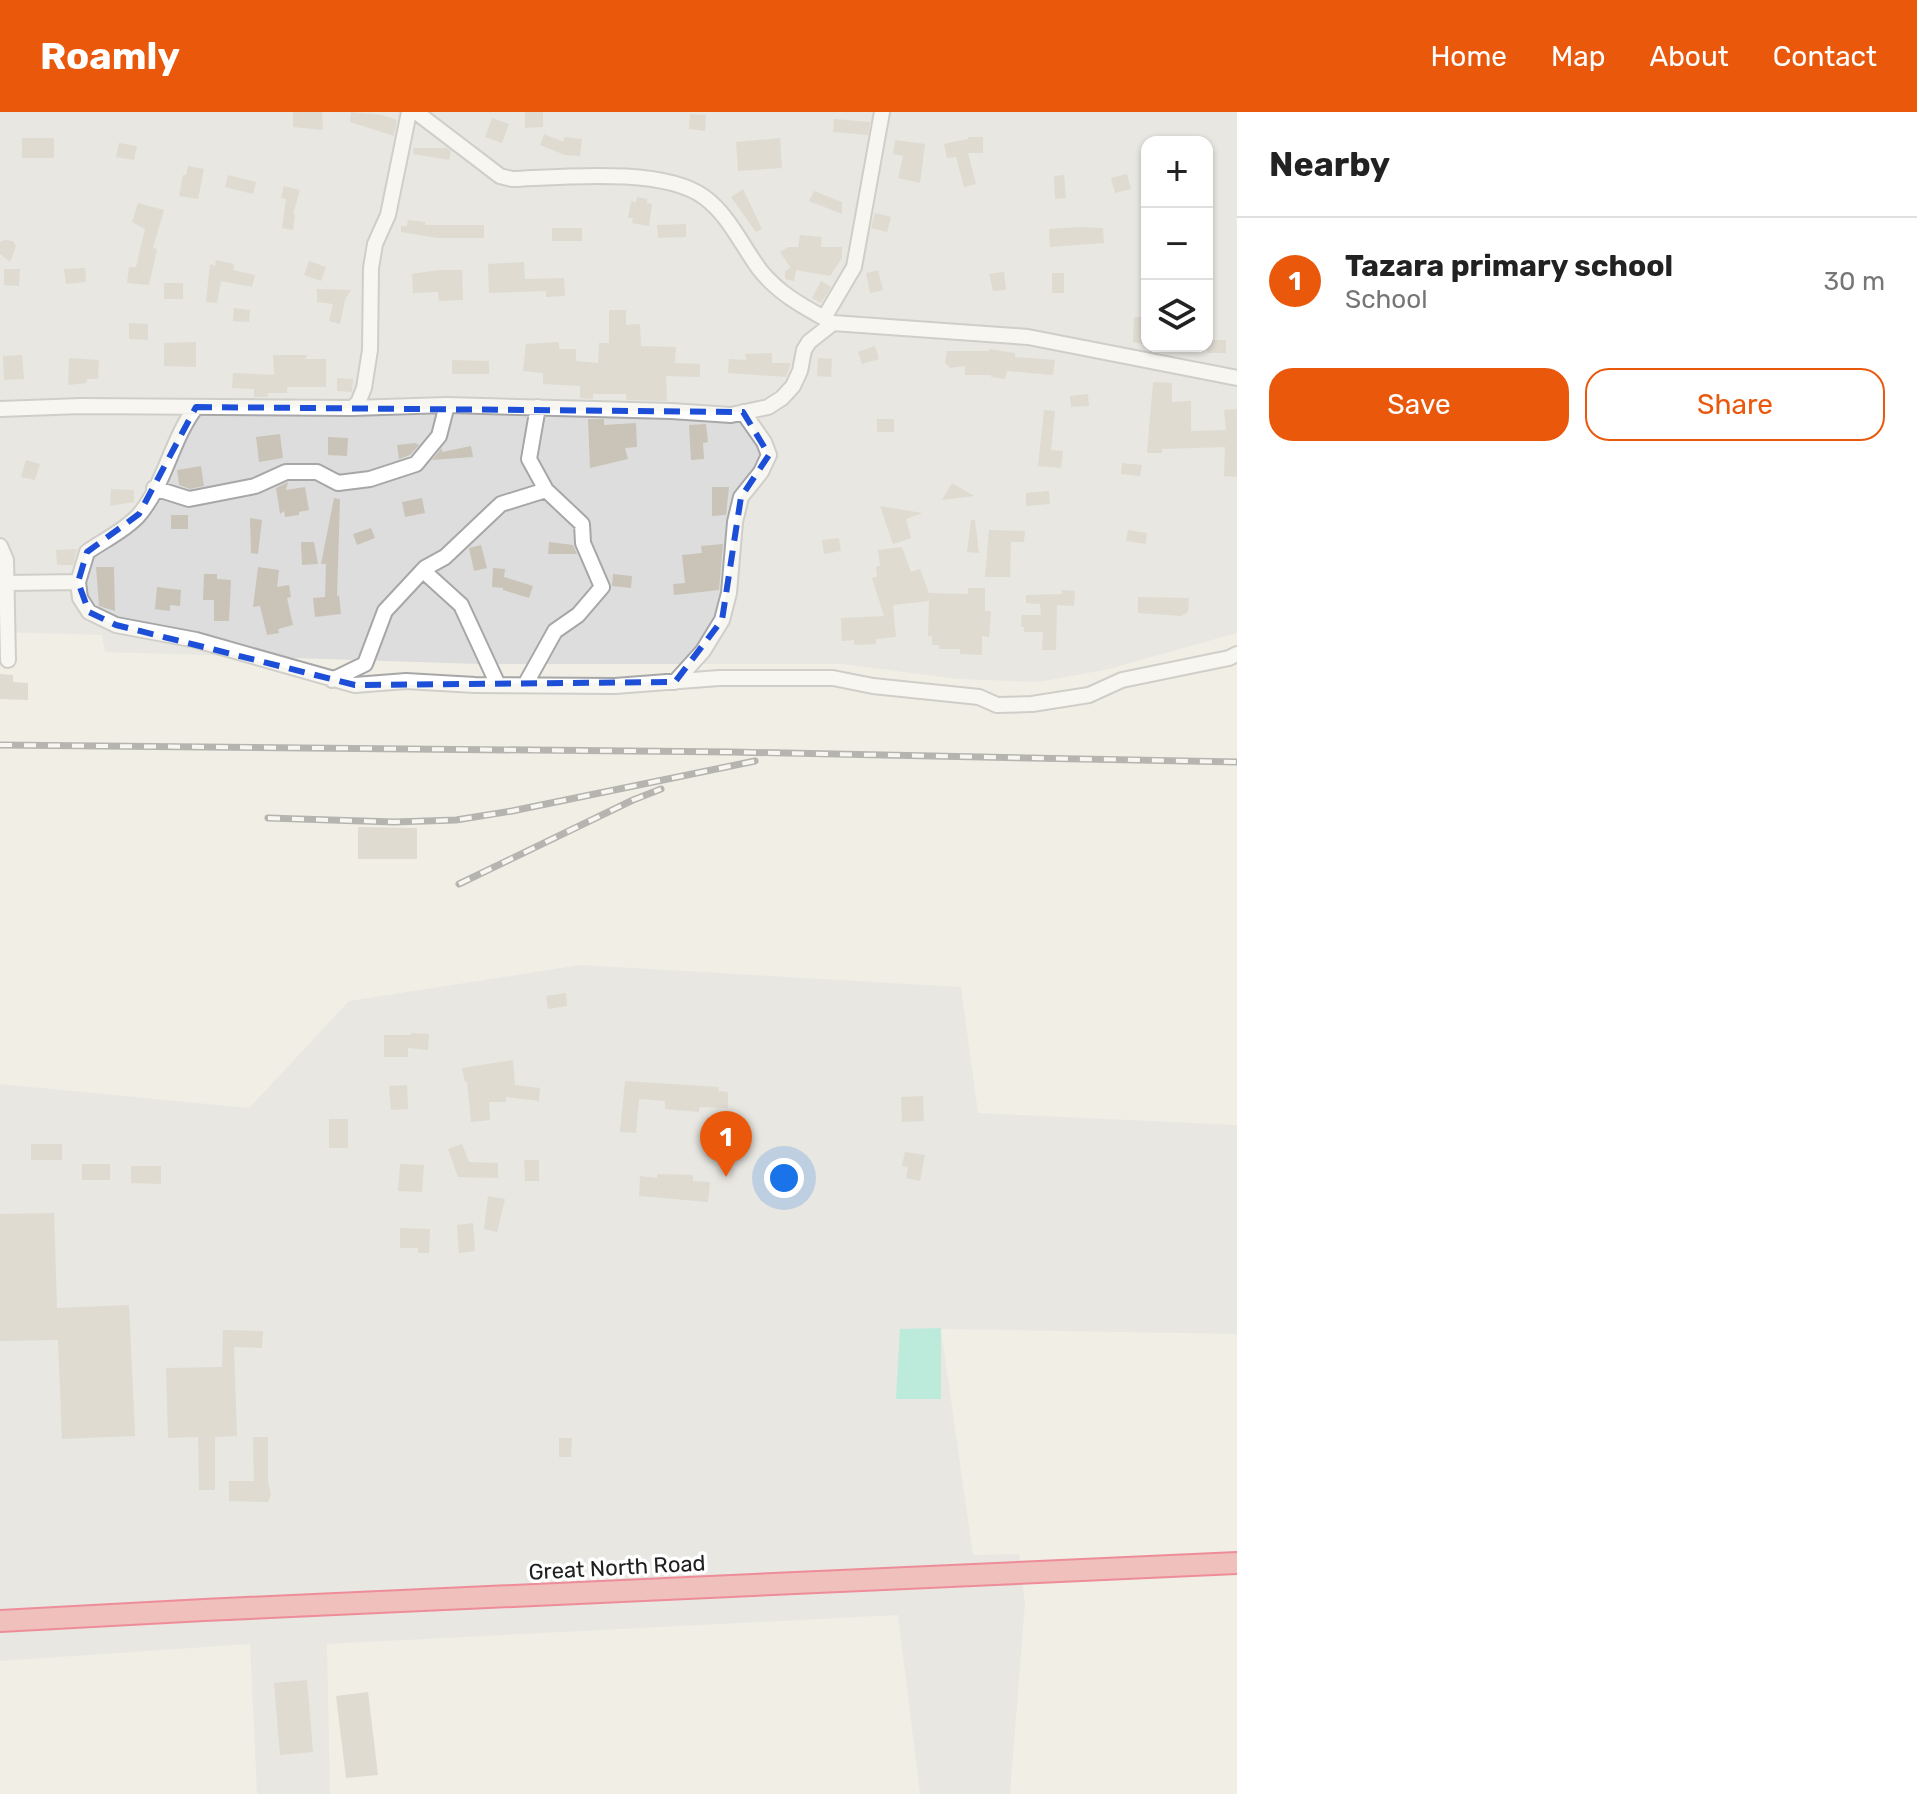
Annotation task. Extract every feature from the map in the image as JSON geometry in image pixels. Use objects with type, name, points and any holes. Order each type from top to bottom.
[{"type":"highway","name":"Great North Road","points":[[0,1621],[1237,1563]]},
{"type":"street","points":[[352,408],[358,403],[364,388],[370,350],[371,268],[375,244],[388,215],[409,112]]},
{"type":"street","points":[[416,112],[500,176],[512,179],[602,176],[672,183],[692,191],[705,198],[724,217],[776,286],[794,302],[828,321],[1028,337],[1237,378]]},
{"type":"street","points":[[0,409],[447,405],[731,415],[768,407],[793,386],[804,350],[828,321],[854,267],[882,112]]},
{"type":"street","points":[[154,488],[189,499],[255,486],[286,472],[317,472],[338,483],[370,479],[416,464],[439,436],[447,405]]},
{"type":"street","points":[[196,407],[177,437],[139,514],[123,530],[87,552],[78,582],[80,598],[89,612],[116,625],[196,640],[332,680],[355,685],[406,681],[615,686],[719,678],[833,678],[873,686],[979,697],[997,705],[1032,704],[1089,695],[1122,680],[1237,654]]},
{"type":"street","points":[[525,685],[555,631],[578,615],[602,587],[583,543],[582,524],[546,490],[529,459],[538,407]]},
{"type":"street","points":[[675,682],[703,651],[722,620],[729,593],[735,522],[741,497],[761,472],[769,455],[764,442],[743,412]]},
{"type":"street","points":[[332,680],[365,664],[385,611],[425,568],[445,557],[501,504],[546,490]]},
{"type":"street","points":[[0,546],[6,560],[8,660]]},
{"type":"street","points":[[425,568],[429,576],[461,605],[498,685]]},
{"type":"street","points":[[7,583],[78,582]]},
{"type":"highlighted area","points":[[196,407],[743,412],[769,455],[741,497],[722,620],[675,682],[355,685],[116,625],[89,612],[78,582],[87,552],[139,514]]},
{"type":"shaded area","points":[[0,112],[1237,112],[1237,633],[1109,669],[1039,682],[958,679],[842,664],[478,664],[105,652],[102,635],[0,632]]},
{"type":"shaded area","points":[[580,965],[961,987],[978,1113],[1237,1125],[1237,1334],[941,1329],[973,1555],[1019,1554],[1025,1604],[1010,1794],[920,1794],[898,1615],[327,1644],[330,1794],[257,1794],[250,1644],[0,1661],[0,1084],[249,1108],[349,1001]]},
{"type":"green space","points":[[941,1328],[941,1399],[896,1399],[900,1329]]},
{"type":"building","points":[[293,112],[322,112],[323,130],[293,127]]},
{"type":"building","points":[[351,112],[397,120],[394,136],[350,122]]},
{"type":"building","points":[[525,112],[543,112],[543,127],[525,128]]},
{"type":"building","points":[[690,114],[706,115],[705,131],[689,129]]},
{"type":"building","points":[[492,118],[509,124],[502,143],[485,137]]},
{"type":"building","points":[[834,119],[870,122],[868,135],[833,132]]},
{"type":"building","points":[[544,134],[564,142],[564,137],[582,139],[580,156],[565,155],[540,145]]},
{"type":"building","points":[[968,137],[983,137],[983,153],[968,153],[976,184],[964,187],[956,157],[947,158],[944,144]]},
{"type":"building","points":[[22,138],[54,138],[54,158],[22,158]]},
{"type":"building","points":[[780,138],[782,168],[738,171],[736,142]]},
{"type":"building","points":[[895,140],[925,144],[920,183],[898,178],[903,156],[893,154]]},
{"type":"building","points":[[119,143],[137,146],[134,160],[116,157]]},
{"type":"building","points":[[414,148],[447,148],[451,151],[449,160],[413,154]]},
{"type":"building","points":[[188,166],[204,169],[198,199],[179,196]]},
{"type":"building","points":[[1127,174],[1131,189],[1115,193],[1111,178]]},
{"type":"building","points":[[228,175],[256,182],[253,194],[225,187]]},
{"type":"building","points":[[1064,175],[1066,198],[1055,199],[1054,176]]},
{"type":"building","points":[[284,186],[300,190],[293,214],[293,230],[282,228],[286,199],[281,198]]},
{"type":"building","points":[[743,189],[762,229],[756,232],[731,197]]},
{"type":"building","points":[[814,191],[842,202],[842,214],[809,201]]},
{"type":"building","points":[[637,197],[647,199],[647,203],[652,204],[649,226],[632,223],[633,218],[628,218],[631,201],[636,202]]},
{"type":"building","points":[[138,203],[164,210],[153,248],[157,249],[149,285],[127,283],[129,267],[136,267],[145,229],[132,222]]},
{"type":"building","points":[[875,213],[891,217],[887,232],[871,228]]},
{"type":"building","points":[[408,220],[425,222],[425,225],[484,225],[484,238],[437,238],[401,232],[401,226],[407,226]]},
{"type":"building","points":[[686,224],[686,237],[658,238],[657,225]]},
{"type":"building","points":[[552,228],[582,228],[582,241],[552,241]]},
{"type":"building","points":[[1103,228],[1104,243],[1050,247],[1049,229]]},
{"type":"building","points":[[800,235],[822,237],[821,247],[842,247],[842,258],[830,276],[796,270],[794,281],[785,279],[785,272],[790,267],[780,252],[788,247],[798,247]]},
{"type":"building","points":[[13,241],[16,246],[10,262],[0,254],[0,242]]},
{"type":"building","points":[[216,260],[234,264],[233,270],[255,275],[252,287],[221,281],[217,303],[206,302],[210,264],[215,266]]},
{"type":"building","points":[[309,261],[326,267],[321,281],[304,275]]},
{"type":"building","points":[[524,262],[525,279],[564,278],[565,296],[546,297],[546,291],[489,293],[488,264]]},
{"type":"building","points":[[85,268],[86,282],[66,284],[64,269]]},
{"type":"building","points":[[4,269],[20,269],[19,286],[4,285]]},
{"type":"building","points":[[462,270],[463,300],[439,301],[438,292],[413,293],[412,274]]},
{"type":"building","points":[[878,270],[883,290],[870,293],[866,273]]},
{"type":"building","points":[[1004,272],[1006,290],[993,291],[989,274]]},
{"type":"building","points":[[1052,273],[1064,273],[1064,293],[1052,293]]},
{"type":"building","points":[[821,281],[831,287],[821,303],[812,298]]},
{"type":"building","points":[[164,283],[183,283],[183,299],[164,299]]},
{"type":"building","points":[[317,289],[351,290],[345,300],[340,324],[329,321],[333,304],[317,302]]},
{"type":"building","points":[[234,308],[250,310],[249,322],[233,321]]},
{"type":"building","points":[[609,310],[626,310],[626,325],[640,324],[641,346],[676,347],[675,363],[700,364],[700,377],[666,376],[667,401],[626,400],[626,394],[593,394],[591,399],[580,398],[580,386],[543,384],[543,373],[523,371],[526,344],[559,342],[559,349],[576,349],[576,361],[598,363],[599,343],[609,343]]},
{"type":"building","points":[[1134,317],[1141,317],[1141,343],[1133,342]]},
{"type":"building","points":[[129,323],[148,324],[148,340],[129,339]]},
{"type":"building","points":[[1213,340],[1226,340],[1226,353],[1207,353],[1213,352]]},
{"type":"building","points":[[196,342],[196,367],[164,366],[164,343]]},
{"type":"building","points":[[875,346],[879,359],[862,364],[858,352]]},
{"type":"building","points":[[989,349],[1015,353],[1015,357],[1055,360],[1053,375],[1007,371],[1005,379],[991,375],[965,375],[965,366],[950,368],[945,363],[947,351]]},
{"type":"building","points":[[772,353],[772,363],[791,363],[786,377],[728,373],[729,359],[746,360],[745,354]]},
{"type":"building","points":[[22,355],[24,379],[4,380],[3,356]]},
{"type":"building","points":[[273,355],[308,355],[305,359],[326,359],[326,387],[287,387],[287,393],[268,393],[268,397],[254,397],[254,389],[232,388],[233,373],[274,375]]},
{"type":"building","points":[[69,358],[99,360],[98,379],[68,385]]},
{"type":"building","points":[[818,358],[832,359],[831,377],[817,376]]},
{"type":"building","points":[[452,360],[489,361],[489,374],[452,374]]},
{"type":"building","points":[[337,378],[353,379],[352,392],[337,391]]},
{"type":"building","points":[[1153,382],[1172,383],[1172,402],[1191,401],[1191,431],[1226,430],[1224,410],[1237,409],[1237,477],[1224,476],[1225,447],[1162,449],[1162,453],[1147,453]]},
{"type":"building","points":[[1088,394],[1089,406],[1071,407],[1070,396]]},
{"type":"building","points":[[1044,410],[1055,411],[1051,450],[1063,451],[1061,468],[1038,466]]},
{"type":"building","points":[[588,419],[604,419],[604,425],[636,423],[637,447],[625,448],[628,459],[590,468]]},
{"type":"building","points":[[877,419],[894,419],[894,432],[877,432]]},
{"type":"building","points":[[706,424],[708,442],[703,443],[704,459],[691,460],[689,425]]},
{"type":"building","points":[[280,434],[283,458],[259,462],[256,437]]},
{"type":"building","points":[[328,437],[348,438],[347,456],[328,455]]},
{"type":"building","points":[[397,445],[419,445],[410,455],[399,459]]},
{"type":"building","points":[[471,446],[473,457],[432,460],[442,448],[442,452]]},
{"type":"building","points":[[26,460],[40,464],[35,480],[21,477]]},
{"type":"building","points":[[1122,463],[1142,465],[1140,476],[1121,474]]},
{"type":"building","points":[[201,466],[204,486],[190,489],[179,485],[177,470]]},
{"type":"building","points":[[288,482],[286,490],[305,487],[309,510],[285,517],[284,511],[280,514],[276,488]]},
{"type":"building","points":[[952,483],[974,496],[942,500]]},
{"type":"building","points":[[712,487],[729,487],[726,515],[712,516]]},
{"type":"building","points":[[111,489],[134,490],[134,502],[110,506]]},
{"type":"building","points":[[1049,491],[1050,504],[1026,506],[1026,493]]},
{"type":"building","points":[[334,498],[340,499],[337,596],[341,614],[315,617],[313,598],[325,597],[326,564],[321,564]]},
{"type":"building","points":[[422,498],[425,513],[405,517],[402,502]]},
{"type":"building","points":[[880,506],[922,513],[906,519],[911,538],[893,544]]},
{"type":"building","points":[[171,515],[188,515],[188,529],[171,529]]},
{"type":"building","points":[[250,518],[262,520],[258,554],[251,553]]},
{"type":"building","points":[[971,520],[975,520],[979,553],[967,552]]},
{"type":"building","points":[[371,528],[375,538],[357,545],[353,534]]},
{"type":"building","points":[[989,530],[1025,531],[1024,542],[1011,542],[1010,577],[985,577]]},
{"type":"building","points":[[1128,530],[1147,533],[1146,544],[1126,541]]},
{"type":"building","points":[[839,538],[841,551],[824,554],[822,540]]},
{"type":"building","points":[[301,542],[314,542],[318,564],[302,565]]},
{"type":"building","points":[[549,542],[573,545],[577,554],[548,554]]},
{"type":"building","points":[[723,544],[719,590],[674,595],[673,584],[685,583],[682,555],[702,553],[701,546]]},
{"type":"building","points":[[481,545],[487,568],[474,571],[469,548]]},
{"type":"building","points":[[902,547],[911,572],[920,569],[929,593],[968,594],[968,588],[985,588],[985,611],[991,611],[989,637],[982,636],[982,655],[960,654],[960,649],[939,649],[939,645],[932,645],[932,636],[928,636],[929,601],[893,605],[896,637],[876,639],[876,644],[854,645],[854,640],[842,641],[841,618],[884,616],[872,578],[877,577],[876,567],[880,566],[878,550]]},
{"type":"building","points":[[77,549],[73,565],[57,565],[56,550]]},
{"type":"building","points":[[96,567],[114,567],[115,611],[99,606]]},
{"type":"building","points":[[258,567],[279,570],[277,587],[289,585],[291,597],[287,598],[293,625],[278,629],[279,633],[267,635],[260,606],[253,607]]},
{"type":"building","points":[[493,568],[505,569],[504,577],[533,586],[529,598],[492,587]]},
{"type":"building","points":[[204,574],[217,574],[217,579],[231,580],[229,621],[214,621],[214,600],[203,600]]},
{"type":"building","points":[[613,574],[632,576],[631,588],[612,586]]},
{"type":"building","points":[[157,587],[181,590],[180,606],[170,605],[170,611],[155,609]]},
{"type":"building","points":[[1062,590],[1075,591],[1074,606],[1057,605],[1056,650],[1042,650],[1043,632],[1024,632],[1024,627],[1021,627],[1022,615],[1041,615],[1040,604],[1026,603],[1026,595],[1062,594]]},
{"type":"building","points":[[1138,597],[1189,598],[1188,612],[1181,616],[1138,613]]},
{"type":"building","points":[[0,674],[13,675],[13,682],[28,683],[28,700],[0,699]]},
{"type":"building","points":[[358,827],[417,828],[417,859],[358,859]]},
{"type":"building","points":[[566,993],[567,1006],[548,1009],[546,996]]},
{"type":"building","points":[[429,1034],[428,1050],[408,1048],[408,1057],[384,1057],[384,1035]]},
{"type":"building","points":[[513,1060],[515,1085],[540,1088],[539,1101],[506,1097],[506,1102],[489,1102],[490,1120],[471,1122],[467,1082],[462,1068]]},
{"type":"building","points":[[625,1081],[719,1087],[718,1091],[728,1092],[728,1108],[699,1107],[699,1112],[665,1109],[665,1101],[639,1099],[636,1133],[620,1132]]},
{"type":"building","points":[[407,1085],[408,1109],[391,1110],[389,1086]]},
{"type":"building","points":[[923,1096],[924,1121],[902,1122],[901,1097]]},
{"type":"building","points":[[329,1119],[348,1119],[348,1148],[329,1148]]},
{"type":"building","points":[[31,1144],[62,1144],[62,1160],[31,1160]]},
{"type":"building","points":[[462,1144],[469,1162],[498,1163],[498,1178],[458,1177],[448,1149]]},
{"type":"building","points":[[905,1152],[925,1155],[920,1181],[906,1178],[908,1167],[902,1166]]},
{"type":"building","points":[[524,1160],[539,1160],[539,1181],[525,1181]]},
{"type":"building","points":[[82,1164],[110,1164],[110,1180],[82,1180]]},
{"type":"building","points":[[400,1164],[424,1165],[422,1192],[398,1191]]},
{"type":"building","points":[[131,1166],[161,1166],[161,1184],[131,1183]]},
{"type":"building","points":[[657,1174],[693,1175],[693,1181],[710,1182],[708,1202],[639,1196],[640,1176],[657,1178]]},
{"type":"building","points":[[488,1196],[505,1199],[497,1232],[484,1229]]},
{"type":"building","points":[[54,1213],[57,1308],[129,1305],[135,1436],[62,1439],[58,1340],[0,1341],[0,1214]]},
{"type":"building","points":[[473,1223],[475,1251],[459,1253],[457,1225]]},
{"type":"building","points":[[400,1228],[430,1229],[429,1253],[418,1253],[418,1248],[400,1248]]},
{"type":"building","points":[[223,1330],[263,1331],[262,1348],[234,1347],[237,1436],[215,1437],[215,1490],[199,1490],[198,1437],[168,1438],[166,1368],[222,1367]]},
{"type":"building","points":[[253,1437],[268,1437],[271,1494],[268,1502],[229,1501],[229,1481],[254,1481]]},
{"type":"building","points":[[559,1438],[572,1438],[571,1457],[559,1457]]},
{"type":"building","points":[[307,1680],[313,1752],[280,1755],[274,1683]]},
{"type":"building","points":[[368,1692],[378,1775],[346,1778],[336,1696]]},
{"type":"railway","points":[[0,745],[731,752],[1237,762]]},
{"type":"railway","points":[[268,818],[394,822],[456,820],[755,761]]},
{"type":"railway","points":[[459,884],[661,789]]},
{"type":"place","name":"Tazara primary school","points":[[726,1177]]}]
